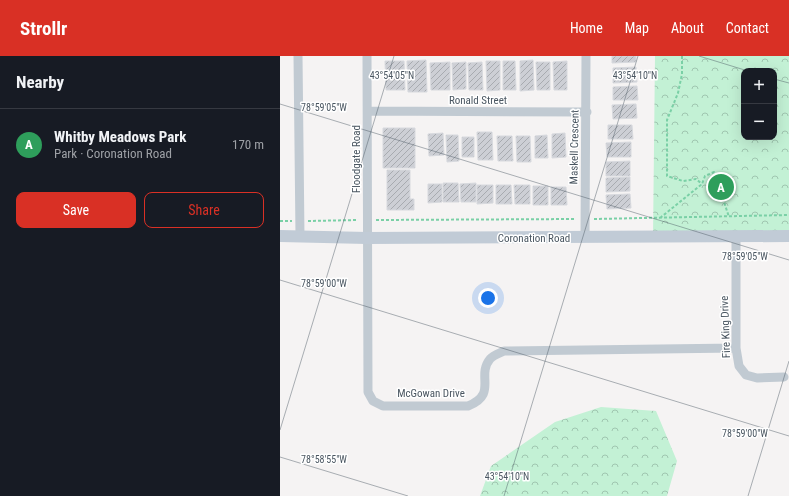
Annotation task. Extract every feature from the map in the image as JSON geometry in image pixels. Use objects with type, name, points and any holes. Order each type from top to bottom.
[{"type":"street","points":[[298,56],[300,236]]},
{"type":"street","name":"Floodgate Road","points":[[367,56],[367,238]]},
{"type":"street","name":"Maskell Crescent","points":[[585,237],[587,112],[586,56]]},
{"type":"street","name":"Ronald Street","points":[[368,111],[587,112]]},
{"type":"street","name":"Coronation Road","points":[[280,236],[367,238],[789,236]]},
{"type":"street","name":"Fire King Drive","points":[[736,237],[736,348],[739,366],[746,375],[757,378],[784,377]]},
{"type":"street","name":"McGowan Drive","points":[[367,238],[368,392],[373,401],[383,406],[468,406],[479,402],[485,391],[485,368],[490,358],[504,350],[736,348]]},
{"type":"path","points":[[682,56],[682,74],[678,93],[667,120],[667,176],[683,181],[696,179],[702,184]]},
{"type":"path","points":[[660,218],[702,184],[705,176],[714,172],[729,217]]},
{"type":"path","points":[[599,219],[789,215]]},
{"type":"path","points":[[380,220],[568,219]]},
{"type":"path","points":[[308,221],[351,220]]},
{"type":"path","points":[[280,221],[291,221]]},
{"type":"green space","points":[[655,56],[789,56],[789,236],[653,237]]},
{"type":"green space","points":[[601,407],[656,411],[677,461],[667,496],[480,496],[491,466],[555,422]]},
{"type":"building","points":[[612,56],[636,56],[636,62],[612,63]]},
{"type":"building","points":[[426,60],[427,92],[408,92],[407,61]]},
{"type":"building","points":[[533,60],[534,90],[520,91],[520,61]]},
{"type":"building","points":[[385,61],[404,61],[405,90],[386,90]]},
{"type":"building","points":[[486,61],[500,61],[500,90],[487,91]]},
{"type":"building","points":[[503,61],[515,61],[516,90],[503,90]]},
{"type":"building","points":[[567,61],[567,90],[554,90],[553,62]]},
{"type":"building","points":[[450,62],[450,90],[431,90],[430,63]]},
{"type":"building","points":[[466,62],[466,89],[453,90],[452,63]]},
{"type":"building","points":[[482,62],[483,90],[469,90],[468,63]]},
{"type":"building","points":[[536,62],[550,62],[550,90],[537,90]]},
{"type":"building","points":[[636,67],[637,82],[613,83],[613,68]]},
{"type":"building","points":[[637,86],[638,100],[613,100],[613,87]]},
{"type":"building","points":[[636,104],[637,118],[613,119],[612,105]]},
{"type":"building","points":[[608,125],[632,125],[633,139],[608,139]]},
{"type":"building","points":[[383,128],[415,128],[415,168],[383,168]]},
{"type":"building","points":[[477,132],[492,132],[493,160],[478,160]]},
{"type":"building","points":[[443,133],[444,155],[429,156],[428,134]]},
{"type":"building","points":[[565,133],[566,157],[552,158],[552,134]]},
{"type":"building","points":[[446,135],[458,135],[459,161],[447,162]]},
{"type":"building","points":[[547,135],[548,158],[535,158],[535,136]]},
{"type":"building","points":[[497,136],[512,136],[513,161],[498,161]]},
{"type":"building","points":[[516,136],[530,136],[531,162],[517,162]]},
{"type":"building","points":[[462,137],[474,137],[474,157],[462,157]]},
{"type":"building","points":[[631,142],[631,157],[607,157],[606,143]]},
{"type":"building","points":[[630,161],[630,176],[606,176],[606,162]]},
{"type":"building","points":[[387,170],[410,170],[410,199],[414,199],[414,210],[387,210]]},
{"type":"building","points":[[630,177],[630,191],[606,192],[606,178]]},
{"type":"building","points":[[443,183],[458,183],[459,202],[443,202]]},
{"type":"building","points":[[476,183],[476,202],[461,202],[460,184]]},
{"type":"building","points":[[428,184],[442,184],[442,202],[428,203]]},
{"type":"building","points":[[477,185],[493,185],[493,203],[477,204]]},
{"type":"building","points":[[496,185],[511,185],[512,204],[496,204]]},
{"type":"building","points":[[514,185],[530,185],[530,204],[515,204]]},
{"type":"building","points":[[533,186],[548,186],[548,205],[533,205]]},
{"type":"building","points":[[551,187],[566,187],[567,205],[551,205]]},
{"type":"building","points":[[630,194],[631,208],[607,209],[606,195]]},
{"type":"place","name":"Whitby Meadows Park","points":[[721,187]]}]
